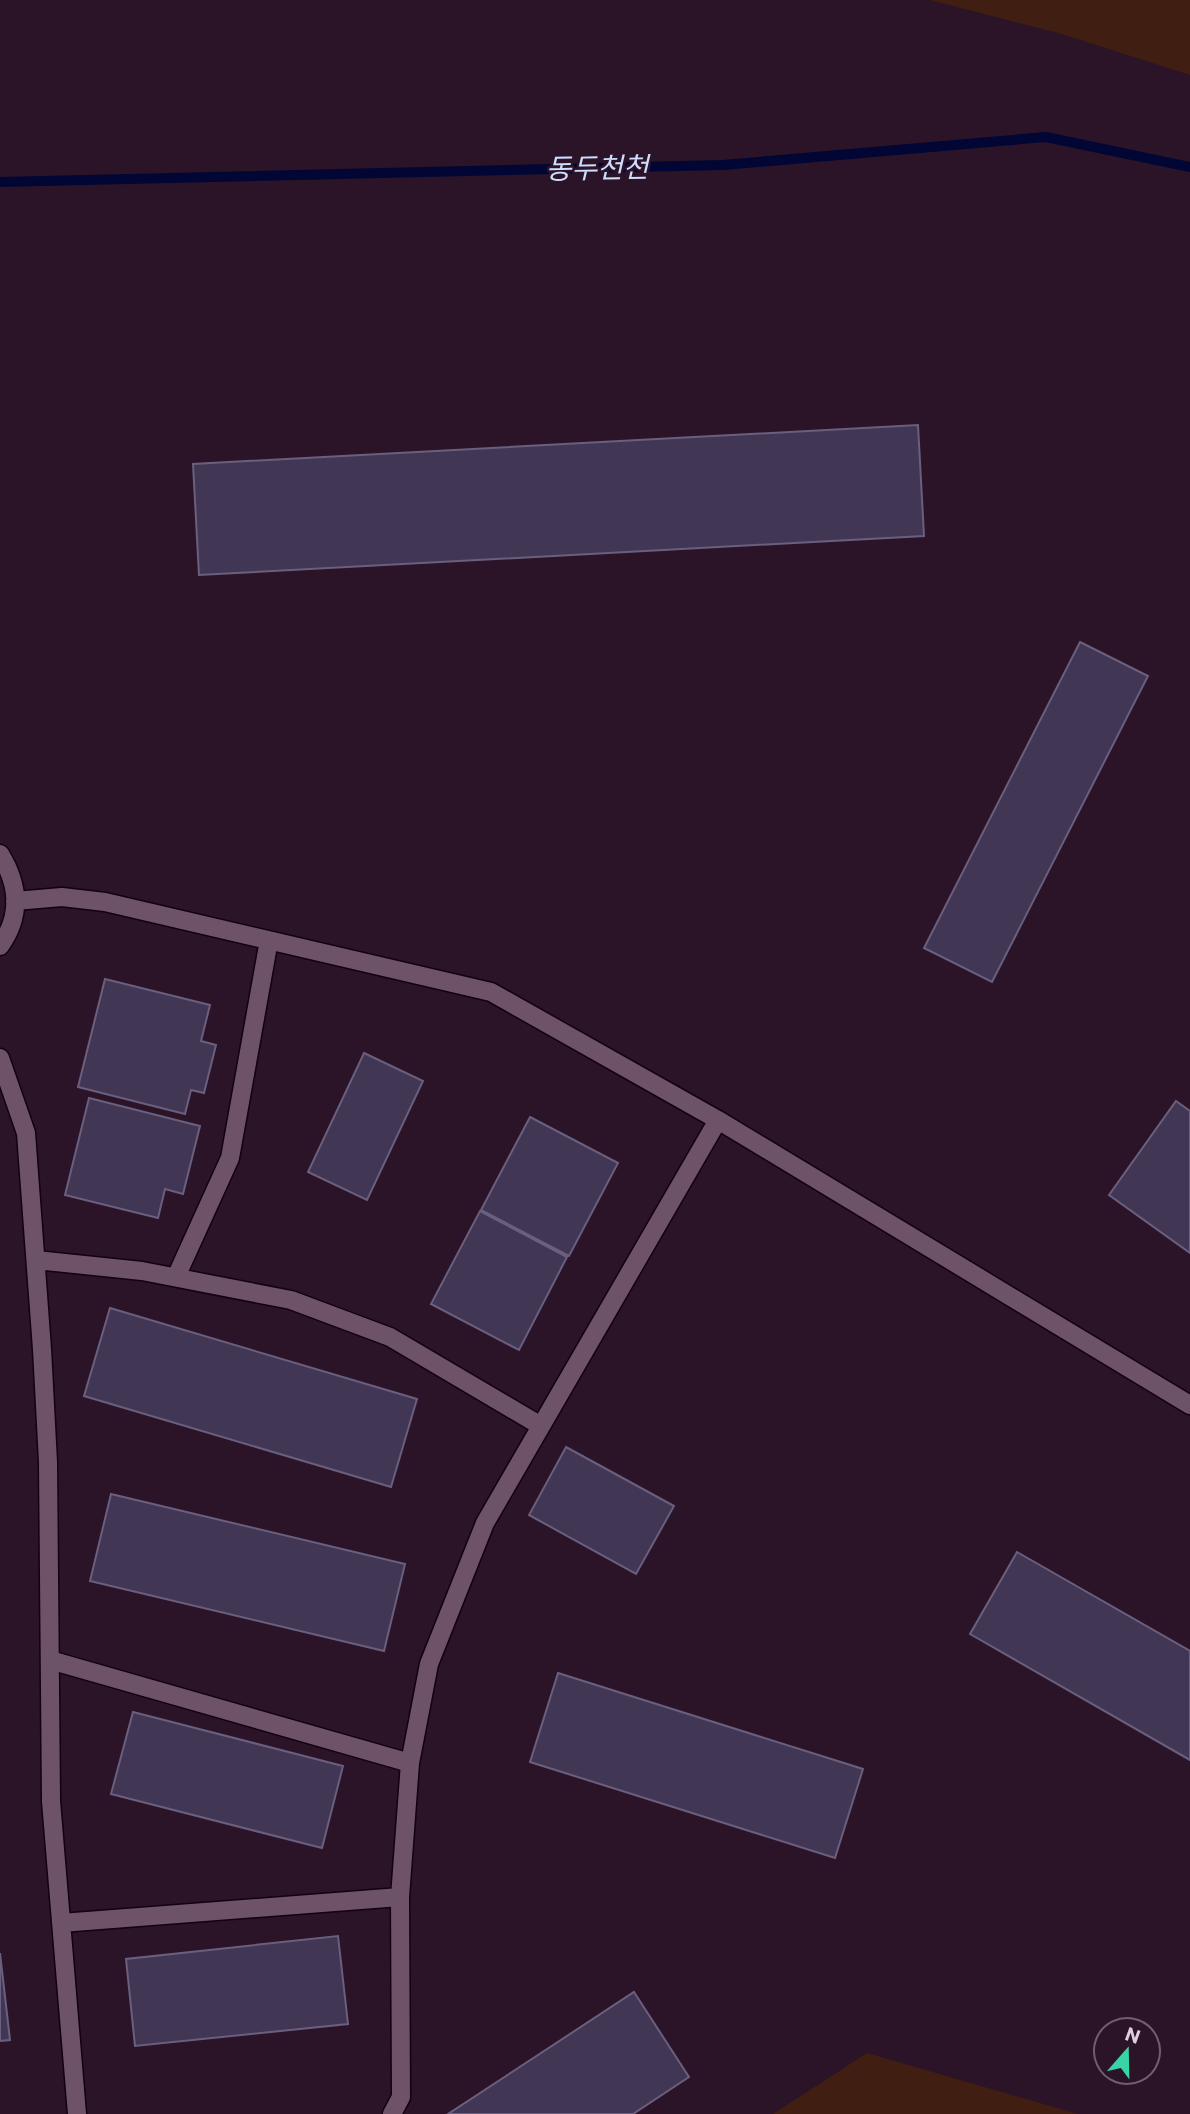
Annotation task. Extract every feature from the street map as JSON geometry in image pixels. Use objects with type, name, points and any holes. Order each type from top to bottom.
[{"type":"lane","points":[[0,854],[11,873],[15,901],[13,922],[0,946]]},
{"type":"lane","points":[[15,901],[62,897],[106,902],[491,992],[719,1120],[1190,1405]]},
{"type":"lane","points":[[176,1277],[230,1158],[270,940]]},
{"type":"lane","points":[[0,1058],[26,1133],[36,1260],[48,1462],[51,1801],[77,2114]]},
{"type":"lane","points":[[392,2114],[401,2097],[400,1897],[410,1763],[429,1664],[485,1523],[719,1120]]},
{"type":"lane","points":[[36,1260],[142,1270],[291,1300],[390,1337],[541,1426]]},
{"type":"lane","points":[[50,1660],[410,1763]]},
{"type":"lane","points":[[61,1923],[400,1897]]},
{"type":"shaded area","points":[[930,0],[1190,0],[1190,75],[1062,34]]},
{"type":"shaded area","points":[[867,2053],[1078,2114],[773,2114]]},
{"type":"building","points":[[918,425],[924,536],[199,575],[193,464]]},
{"type":"building","points":[[1080,642],[1148,676],[992,982],[924,948]]},
{"type":"building","points":[[105,979],[210,1005],[201,1041],[216,1045],[204,1093],[191,1090],[185,1114],[78,1087]]},
{"type":"building","points":[[364,1053],[423,1081],[367,1200],[308,1172]]},
{"type":"building","points":[[89,1098],[200,1126],[183,1194],[165,1189],[158,1218],[65,1195]]},
{"type":"building","points":[[1176,1101],[1190,1111],[1190,1253],[1109,1195]]},
{"type":"building","points":[[530,1117],[618,1163],[569,1256],[481,1210]]},
{"type":"building","points":[[480,1211],[567,1257],[519,1350],[431,1304]]},
{"type":"building","points":[[110,1308],[417,1399],[391,1487],[84,1396]]},
{"type":"building","points":[[566,1447],[674,1506],[636,1574],[529,1515]]},
{"type":"building","points":[[111,1494],[405,1564],[384,1651],[90,1581]]},
{"type":"building","points":[[1017,1552],[1190,1651],[1190,1760],[970,1634]]},
{"type":"building","points":[[558,1673],[863,1769],[835,1858],[530,1762]]},
{"type":"building","points":[[133,1712],[343,1766],[322,1848],[111,1794]]},
{"type":"building","points":[[338,1936],[348,2024],[135,2046],[126,1959]]},
{"type":"building","points":[[0,1953],[10,2040],[0,2041]]},
{"type":"building","points":[[634,1992],[689,2077],[633,2114],[448,2114]]},
{"type":"waterway","name":"동두천천","points":[[0,182],[723,165],[1046,137],[1190,167]]}]
